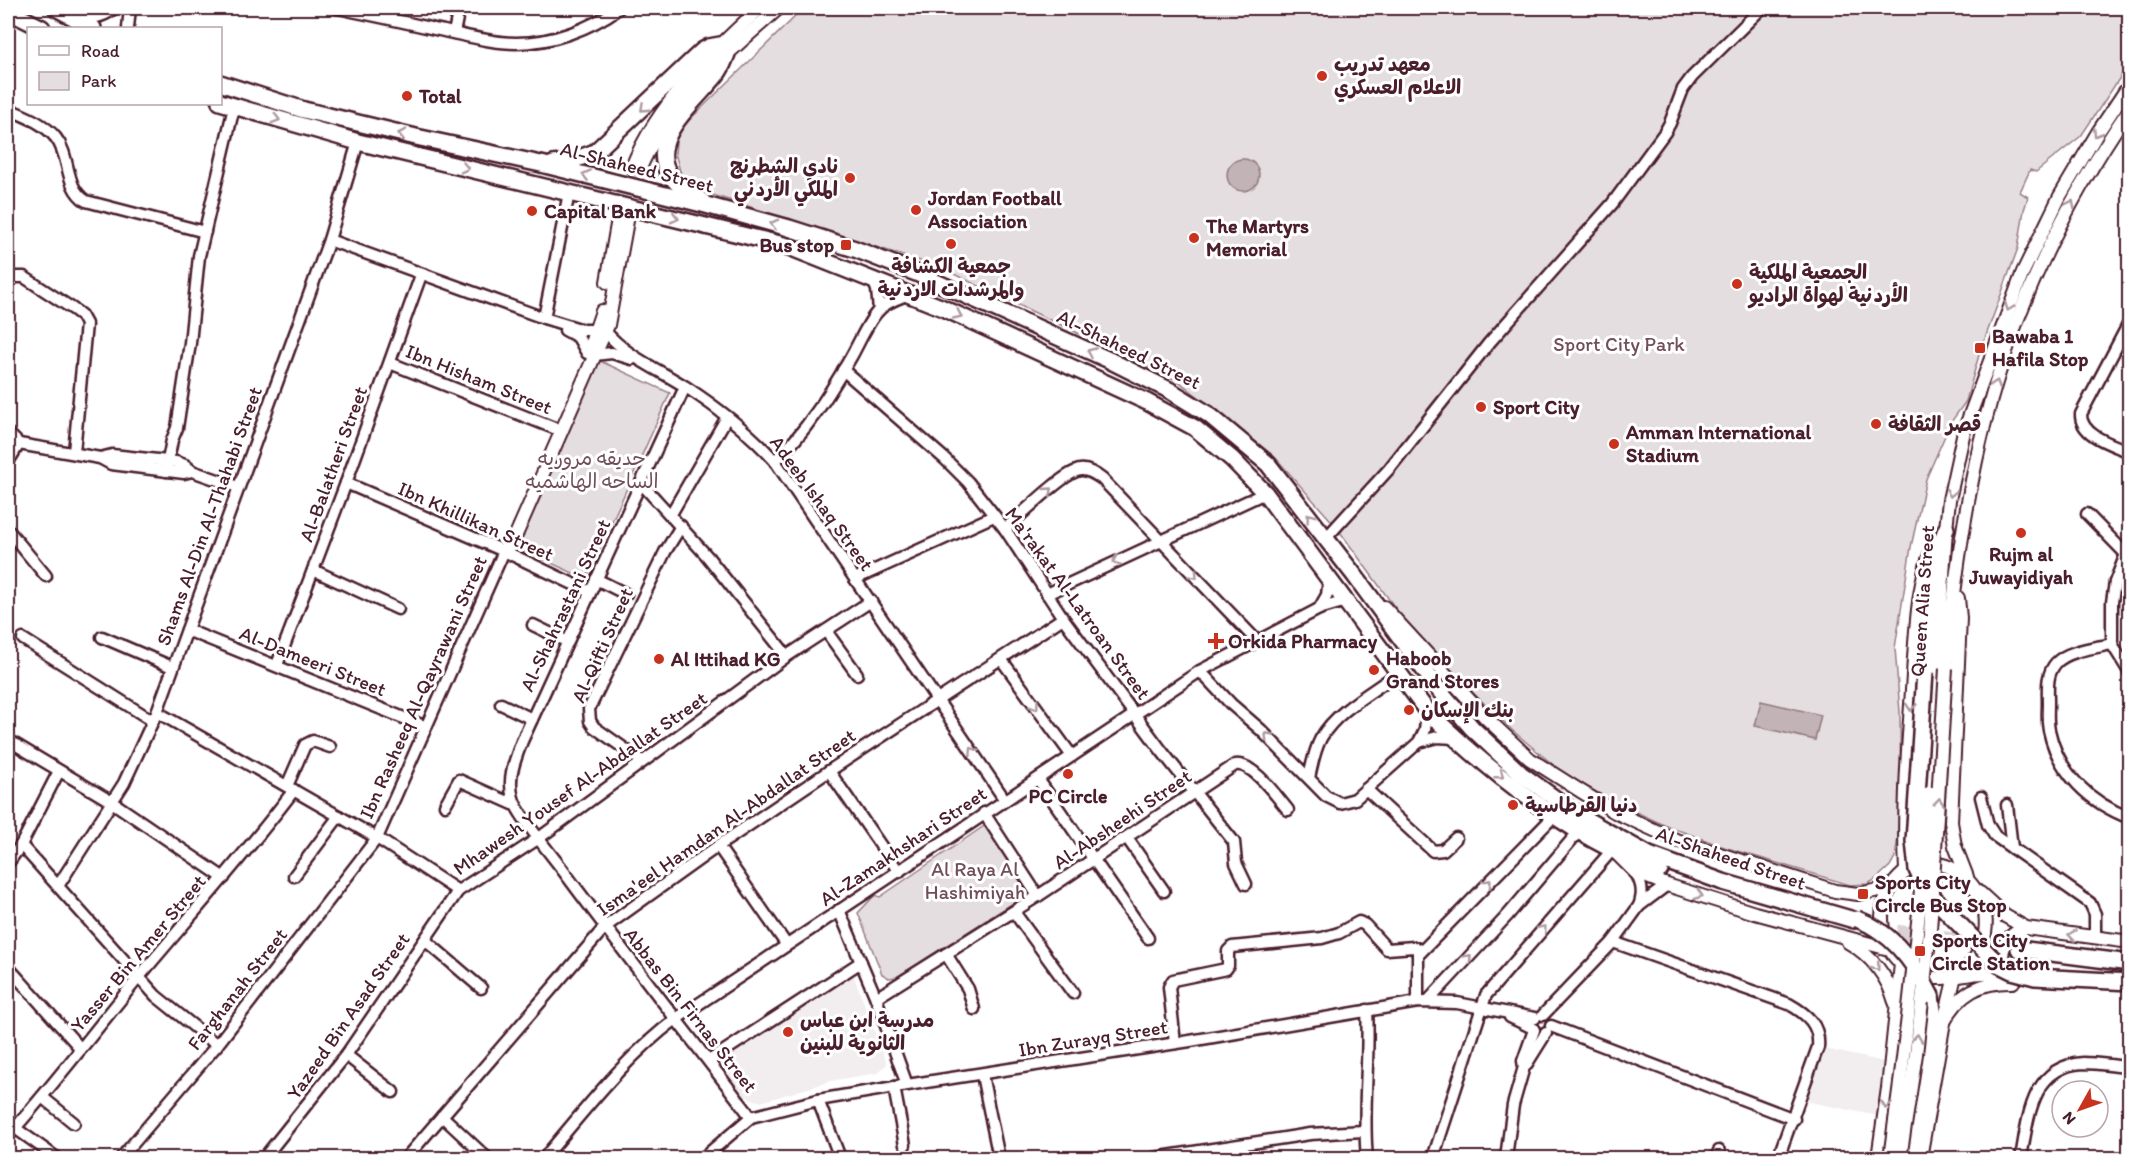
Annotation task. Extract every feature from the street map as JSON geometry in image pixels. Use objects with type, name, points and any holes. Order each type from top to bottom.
[{"type":"highway","points":[[56,8],[91,27]]},
{"type":"highway","points":[[8,11],[40,27]]},
{"type":"highway","points":[[541,164],[569,162],[595,152],[702,51],[709,47],[724,49],[721,69],[670,129],[664,144],[664,160],[671,176],[706,205]]},
{"type":"highway","name":"Al-Shaheed Street","points":[[222,84],[304,110],[541,164],[789,228],[886,260],[1109,360],[1169,390],[1208,414],[1259,456],[1282,480],[1439,690],[1467,723],[1521,774],[1578,815],[1649,855],[1723,882],[1854,923],[1721,891],[1648,866],[1613,849],[1555,815],[1504,779],[1427,711],[1264,493],[1232,459],[1195,428],[1147,402],[909,294],[784,245],[358,142],[227,105]]},
{"type":"highway","points":[[1946,529],[1936,556],[1936,670],[1914,841],[1917,870],[1927,891],[2000,965],[2012,971],[2036,977],[2130,982]]},
{"type":"highway","points":[[1496,750],[1641,842],[1744,882],[1865,922],[1881,930],[1905,954],[1919,974],[1931,996],[1934,1018],[1912,1158]]},
{"type":"highway","points":[[2022,939],[2130,954]]},
{"type":"highway","points":[[2022,939],[2130,963]]},
{"type":"main road","points":[[636,167],[645,137],[662,110],[724,49],[760,8]]},
{"type":"main road","points":[[724,49],[779,8]]},
{"type":"main road","name":"Queen Alia Street","points":[[1946,529],[1949,500],[1964,431],[2023,272],[2060,196],[2130,84]]},
{"type":"main road","name":"Queen Alia Street","points":[[1890,1158],[1905,1054],[1919,929],[1936,670],[1980,441],[2019,316],[2049,248],[2078,190],[2130,108]]},
{"type":"main road","points":[[591,354],[601,331],[622,220]]},
{"type":"main road","name":"Ibn Rasheeq Al-Qayrawani Street","points":[[504,551],[554,428],[591,354]]},
{"type":"main road","name":"Ibn Rasheeq Al-Qayrawani Street","points":[[504,551],[512,544],[591,354]]},
{"type":"main road","points":[[1946,529],[1932,549],[1927,561],[1917,623],[1904,820],[1906,866],[1890,888],[1884,903],[1881,918],[1885,941],[1900,963],[1918,975],[1936,978],[1988,972],[2047,983]]},
{"type":"main road","points":[[1920,1158],[1944,1022],[1958,976],[1976,960],[1985,940],[1987,926],[1982,899],[1972,884],[1955,846],[1951,822],[1960,618],[1960,605],[1954,585]]},
{"type":"main road","points":[[1370,598],[1388,611],[1485,717],[1530,759],[1616,812],[1676,840],[1835,891],[1858,894],[1890,888]]},
{"type":"main road","name":"Queen Alia Street","points":[[1900,1158],[1916,1054],[1930,931],[1936,670]]},
{"type":"main road","points":[[1904,820],[1923,829],[1938,828],[1951,822]]},
{"type":"main road","points":[[1613,849],[1635,872],[1667,885],[1839,937],[1889,949]]},
{"type":"main road","points":[[1870,893],[1906,866],[1938,864],[1960,873],[2005,916],[2022,939]]},
{"type":"main road","points":[[2012,977],[2002,963],[2003,948],[2012,935],[2022,939],[2096,938],[2130,942]]},
{"type":"main road","points":[[1839,937],[1862,951],[1872,961],[1887,983],[1896,1009]]},
{"type":"main road","points":[[1878,1158],[1900,963]]},
{"type":"main road","points":[[1944,1022],[1959,1000],[1971,991],[1985,984],[2000,981],[2130,989]]},
{"type":"street","points":[[72,17],[88,19],[101,17],[114,8],[119,18],[129,18]]},
{"type":"street","points":[[337,8],[503,42],[535,42],[590,26],[618,8]]},
{"type":"street","points":[[454,33],[459,8]]},
{"type":"street","points":[[1326,538],[1389,469],[1489,343],[1612,204],[1665,132],[1683,89],[1697,70],[1762,8]]},
{"type":"street","points":[[171,466],[190,343],[199,256],[227,105]]},
{"type":"street","points":[[8,109],[40,123],[55,136],[65,154],[73,188],[86,201],[205,232]]},
{"type":"street","name":"Shams Al-Din Al-Thahabi Street","points":[[58,886],[134,764],[155,716],[329,240],[358,142]]},
{"type":"street","points":[[544,318],[569,193]]},
{"type":"street","points":[[329,240],[544,318],[583,330],[601,331]]},
{"type":"street","name":"Al-Balatheri Street","points":[[277,665],[421,275]]},
{"type":"street","points":[[8,280],[24,278],[73,309],[87,324],[74,452]]},
{"type":"street","points":[[873,280],[877,290],[879,310]]},
{"type":"street","points":[[775,461],[797,439],[843,370],[879,310],[909,294]]},
{"type":"street","points":[[544,318],[578,338],[591,354]]},
{"type":"street","points":[[2130,321],[2081,414],[2082,424],[2096,436],[2130,452]]},
{"type":"street","name":"Adeeb Ishaq Street","points":[[601,331],[644,363],[685,387],[727,417],[775,461],[1005,800]]},
{"type":"street","name":"Adeeb Ishaq Street","points":[[591,354],[612,353],[644,363]]},
{"type":"street","name":"Ibn Hisham Street","points":[[390,363],[554,428]]},
{"type":"street","name":"Ma'rakat Al-Latroan Street","points":[[843,370],[956,469],[1005,529],[1063,618],[1234,842],[1236,863],[1246,884]]},
{"type":"street","name":"Al-Shahrastani Street","points":[[539,838],[515,805],[510,783],[511,771],[532,719],[685,387]]},
{"type":"street","points":[[671,514],[727,417]]},
{"type":"street","points":[[8,433],[19,444],[74,452],[100,458],[111,464],[171,466],[184,474],[192,471],[238,488]]},
{"type":"street","points":[[8,462],[19,444]]},
{"type":"street","points":[[1005,529],[1065,476],[1078,470],[1084,470],[1101,479],[1256,640]]},
{"type":"street","name":"Ibn Khillikan Street","points":[[346,483],[504,551],[590,592]]},
{"type":"street","points":[[641,483],[671,514],[787,656]]},
{"type":"street","points":[[1047,594],[1264,493]]},
{"type":"street","points":[[2087,514],[2128,549],[2115,582],[2112,602],[2112,644],[2130,673]]},
{"type":"street","points":[[855,579],[994,516]]},
{"type":"street","name":"Al-Qifti Street","points":[[642,761],[594,727],[590,721],[589,709],[664,552],[681,526]]},
{"type":"street","points":[[8,530],[46,576]]},
{"type":"street","name":"Ibn Rasheeq Al-Qayrawani Street","points":[[376,838],[504,551]]},
{"type":"street","points":[[313,570],[398,609]]},
{"type":"street","points":[[596,579],[626,594]]},
{"type":"street","points":[[1319,609],[1327,595],[1329,579]]},
{"type":"street","name":"Mhawesh Yousef Al-Abdallat Street","points":[[458,891],[539,838],[787,656],[871,601]]},
{"type":"street","name":"Al-Zamakhshari Street","points":[[544,1158],[636,1053],[676,1019],[1200,670],[1319,609],[1346,601]]},
{"type":"street","name":"Isma'eel Hamdan Al-Abdallat Street","points":[[406,1158],[604,927],[829,771],[1063,618]]},
{"type":"street","points":[[533,625],[568,642]]},
{"type":"street","name":"Al-Dameeri Street","points":[[187,630],[426,727]]},
{"type":"street","points":[[826,631],[857,674]]},
{"type":"street","points":[[102,637],[172,667]]},
{"type":"street","points":[[23,639],[155,716],[339,816],[458,891]]},
{"type":"street","points":[[2112,644],[2065,656],[2057,662],[2048,680],[2049,728],[2053,746],[2072,779],[2098,803],[2130,818]]},
{"type":"street","points":[[1001,659],[1072,756]]},
{"type":"street","points":[[1200,670],[1231,704],[1261,730],[1330,800],[1340,803],[1351,802],[1419,742],[1433,738],[1455,738]]},
{"type":"street","points":[[1309,778],[1320,739],[1334,721],[1398,673]]},
{"type":"street","points":[[501,704],[532,719]]},
{"type":"street","points":[[1419,742],[1426,724],[1427,711]]},
{"type":"street","points":[[8,740],[112,802],[224,878]]},
{"type":"street","name":"Yasser Bin Amer Street","points":[[10,1128],[42,1098],[139,978],[256,840],[290,788],[305,745],[313,741],[330,747]]},
{"type":"street","name":"Al-Absheehi Street","points":[[876,998],[1014,912],[1235,765],[1241,764],[1252,769],[1288,810]]},
{"type":"street","points":[[8,863],[21,845],[59,771]]},
{"type":"street","points":[[829,771],[899,872]]},
{"type":"street","points":[[1038,779],[1148,938]]},
{"type":"street","points":[[445,806],[459,780],[515,805]]},
{"type":"street","points":[[1366,789],[1434,851],[1443,850],[1456,838]]},
{"type":"street","points":[[1981,796],[1989,829],[1995,836],[2090,903],[2095,914],[2096,938]]},
{"type":"street","points":[[2007,805],[2012,848]]},
{"type":"street","points":[[984,813],[1038,896]]},
{"type":"street","points":[[1418,956],[1555,815]]},
{"type":"street","points":[[294,876],[339,816]]},
{"type":"street","points":[[1423,1002],[1508,915],[1580,830]]},
{"type":"street","name":"Farghanah Street","points":[[121,1158],[217,1045],[376,838]]},
{"type":"street","name":"Abbas Bin Firnas Street","points":[[539,838],[604,927],[751,1117]]},
{"type":"street","points":[[1126,838],[1164,891]]},
{"type":"street","points":[[21,845],[139,978],[168,1006],[217,1045]]},
{"type":"street","points":[[718,846],[786,944]]},
{"type":"street","points":[[1433,1158],[1486,995],[1613,849]]},
{"type":"street","points":[[1635,872],[1642,886],[1639,906]]},
{"type":"street","points":[[1508,1158],[1513,1106],[1524,1067],[1523,1061],[1542,1024],[1561,998],[1613,942],[1639,906],[1667,885]]},
{"type":"street","name":"Yazeed Bin Asad Street","points":[[264,1158],[346,1055],[458,891]]},
{"type":"street","points":[[839,910],[876,998],[907,1085]]},
{"type":"street","points":[[1014,912],[1073,993]]},
{"type":"street","points":[[1175,1043],[1169,987],[1176,978],[1226,969],[1228,951],[1232,947],[1322,938],[1339,933],[1359,922],[1365,925],[1387,949],[1417,948],[1423,1002]]},
{"type":"street","points":[[425,940],[481,988]]},
{"type":"street","points":[[1613,942],[1789,1004],[1812,1020],[1817,1030],[1818,1047],[1794,1119],[1778,1158]]},
{"type":"street","points":[[946,954],[968,989],[974,1009]]},
{"type":"street","points":[[709,1062],[861,962]]},
{"type":"street","points":[[8,967],[81,1049]]},
{"type":"street","name":"Ibn Zurayq Street","points":[[703,1158],[751,1117],[818,1100],[1423,1002],[1481,1007],[1542,1024],[1794,1119]]},
{"type":"street","points":[[1367,1010],[1368,1056],[1364,1131],[1367,1158]]},
{"type":"street","points":[[346,1055],[393,1092]]},
{"type":"street","points":[[2021,1158],[2030,1108],[2037,1091],[2052,1075],[2064,1068],[2084,1063],[2130,1068]]},
{"type":"street","points":[[982,1075],[999,1158]]},
{"type":"street","points":[[894,1087],[905,1145]]},
{"type":"street","points":[[42,1098],[74,1123]]},
{"type":"street","points":[[818,1100],[840,1158]]},
{"type":"street","points":[[442,1116],[487,1158]]},
{"type":"street","points":[[10,1128],[57,1158]]},
{"type":"street","points":[[1154,1158],[1310,1134],[1364,1131]]},
{"type":"shaded area","points":[[1243,159],[1254,164],[1259,175],[1254,186],[1243,191],[1232,186],[1227,175],[1232,164]]},
{"type":"shaded area","points":[[1761,701],[1821,715],[1815,740],[1755,726]]},
{"type":"shaded area","points":[[853,974],[887,1064],[878,1073],[835,1080],[761,1102],[744,1096],[718,1061]]},
{"type":"shaded area","points":[[1821,1048],[1885,1062],[1878,1116],[1805,1101]]},
{"type":"green space","name":"Sport City Park","points":[[804,8],[2129,8],[2129,64],[2081,136],[2036,172],[2030,170],[2020,192],[2028,197],[2018,248],[1979,355],[1966,401],[1951,422],[1926,479],[1911,547],[1895,648],[1900,712],[1901,817],[1895,857],[1890,866],[1868,884],[1850,885],[1724,847],[1662,824],[1612,801],[1563,773],[1513,731],[1420,642],[1335,525],[1274,456],[1178,381],[939,267],[713,195],[681,175],[675,153],[677,132]]},
{"type":"green space","name":"حديقه مروريه الساحه الهاشميه","points":[[598,360],[670,393],[586,579],[514,546]]},
{"type":"green space","name":"Al Raya Al Hashimiyah","points":[[990,822],[1035,889],[897,977],[889,978],[882,974],[858,913],[875,895],[880,897]]},
{"type":"tunnel","points":[[619,212],[632,167]]},
{"type":"tunnel","points":[[628,214],[640,168]]},
{"type":"tunnel","points":[[1874,929],[2019,949]]},
{"type":"place","name":"معهد تدريب الاعلام العسكري","points":[[1322,76]]},
{"type":"place","name":"Total","points":[[407,96]]},
{"type":"place","name":"نادي الشطرنج الملكي الأردني","points":[[850,178]]},
{"type":"place","name":"Jordan Football Association","points":[[916,210]]},
{"type":"place","name":"Capital Bank","points":[[532,211]]},
{"type":"place","name":"The Martyrs Memorial","points":[[1194,238]]},
{"type":"place","name":"جمعية الكشافة والمرشدات الاردنية","points":[[951,244]]},
{"type":"place","name":"Bus stop","points":[[846,245]]},
{"type":"place","name":"الجمعية الملكية الأردنية لهواة الراديو","points":[[1737,284]]},
{"type":"place","name":"Bawaba 1 Hafila Stop","points":[[1980,348]]},
{"type":"place","name":"Sport City","points":[[1481,407]]},
{"type":"place","name":"قصر الثقافة","points":[[1876,424]]},
{"type":"place","name":"Amman International Stadium","points":[[1614,444]]},
{"type":"place","name":"Rujm al Juwayidiyah","points":[[2021,533]]},
{"type":"place","name":"Orkida Pharmacy","points":[[1216,641]]},
{"type":"place","name":"Al Ittihad KG","points":[[659,659]]},
{"type":"place","name":"Haboob Grand Stores","points":[[1374,670]]},
{"type":"place","name":"بنك الإسكان","points":[[1409,710]]},
{"type":"place","name":"PC Circle","points":[[1068,774]]},
{"type":"place","name":"دنيا القرطاسية","points":[[1513,805]]},
{"type":"place","name":"Sports City Circle Bus Stop","points":[[1863,894]]},
{"type":"place","name":"Sports City Circle Station","points":[[1920,951]]},
{"type":"place","name":"مدرسة ابن عباس الثانوية للبنين","points":[[788,1032]]}]
